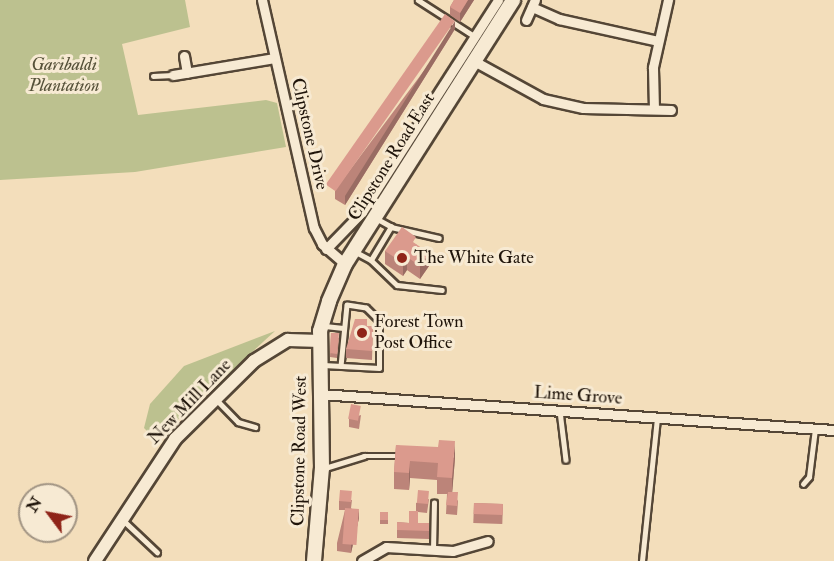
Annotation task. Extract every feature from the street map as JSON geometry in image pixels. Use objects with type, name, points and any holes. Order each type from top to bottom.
[{"type":"main road","name":"Clipstone Road East","points":[[320,341],[321,326],[345,264],[513,0]]},
{"type":"main road","name":"Clipstone Road West","points":[[314,561],[322,468],[320,341]]},
{"type":"street","name":"Clipstone Drive","points":[[262,0],[314,228],[326,249],[345,264]]},
{"type":"street","name":"Clipstone Road East","points":[[326,249],[362,212],[498,0]]},
{"type":"street","points":[[654,109],[658,41],[668,0]]},
{"type":"street","points":[[526,20],[534,3],[555,18],[658,41]]},
{"type":"street","points":[[184,56],[187,73]]},
{"type":"street","points":[[173,75],[275,58]]},
{"type":"street","points":[[474,61],[543,99],[583,108],[671,110]]},
{"type":"street","name":"New Mill Lane","points":[[95,561],[169,447],[216,399],[269,348],[288,340],[320,341]]},
{"type":"street","name":"Lime Grove","points":[[320,394],[834,430]]},
{"type":"street","points":[[362,561],[386,547],[453,551],[488,541]]},
{"type":"lane","points":[[418,0],[475,36]]},
{"type":"lane","points":[[153,76],[173,75]]},
{"type":"lane","points":[[375,218],[391,227],[439,238]]},
{"type":"lane","points":[[371,260],[391,227]]},
{"type":"lane","points":[[354,250],[371,260],[397,285],[442,290]]},
{"type":"lane","points":[[320,365],[379,368],[381,352],[379,321],[372,311],[347,305],[341,366]]},
{"type":"lane","points":[[321,326],[343,328]]},
{"type":"lane","points":[[216,399],[238,422],[255,427]]},
{"type":"lane","points":[[560,411],[566,460]]},
{"type":"lane","points":[[642,561],[657,418]]},
{"type":"lane","points":[[803,484],[809,477],[815,429]]},
{"type":"lane","points":[[322,468],[364,456],[407,457]]},
{"type":"lane","points":[[433,550],[434,503]]},
{"type":"lane","points":[[123,520],[158,552]]},
{"type":"green space","name":"Garibaldi Plantation","points":[[0,0],[185,0],[190,27],[122,44],[138,115],[266,100],[277,103],[286,147],[135,172],[0,180]]},
{"type":"green space","points":[[275,331],[156,440],[144,428],[150,404],[184,366]]},
{"type":"building","points":[[454,0],[468,0],[460,13],[450,7]]},
{"type":"building","points":[[445,14],[455,21],[336,191],[326,184]]},
{"type":"building","points":[[402,227],[416,237],[413,242],[429,253],[420,266],[407,257],[403,263],[385,251]]},
{"type":"building","points":[[355,319],[367,319],[367,326],[373,326],[372,351],[346,349]]},
{"type":"building","points":[[331,333],[339,333],[337,354],[330,353]]},
{"type":"building","points":[[351,404],[361,406],[358,421],[348,419]]},
{"type":"building","points":[[439,440],[455,441],[452,478],[437,477],[438,463],[410,461],[409,473],[394,472],[396,445],[438,447]]},
{"type":"building","points":[[340,490],[352,491],[351,502],[339,501]]},
{"type":"building","points":[[418,490],[429,491],[428,504],[417,503]]},
{"type":"building","points":[[448,492],[458,492],[457,506],[446,505]]},
{"type":"building","points":[[474,503],[503,504],[503,515],[474,514]]},
{"type":"building","points":[[345,508],[359,509],[356,545],[342,544]]},
{"type":"building","points":[[409,511],[418,511],[418,523],[429,523],[429,531],[397,530],[397,522],[409,523]]},
{"type":"building","points":[[380,512],[388,512],[388,520],[380,520]]},
{"type":"place","name":"The White Gate","points":[[402,258]]},
{"type":"place","name":"Forest Town Post Office","points":[[362,333]]}]
